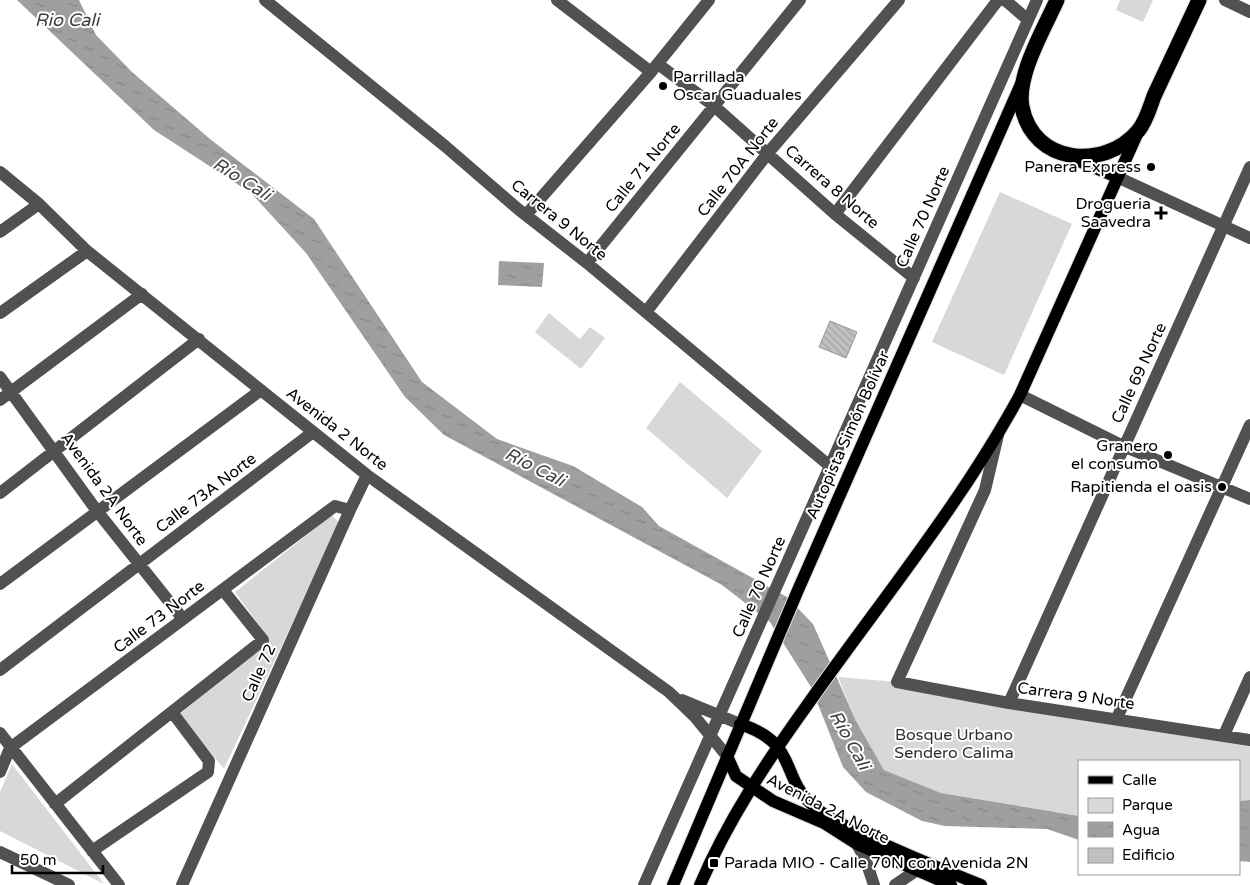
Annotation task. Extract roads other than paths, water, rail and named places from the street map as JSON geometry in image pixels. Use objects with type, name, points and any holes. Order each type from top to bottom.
[{"type":"highway","name":"Autopista Simón Bolívar","points":[[1025,75],[1056,0]]},
{"type":"highway","points":[[1025,75],[1022,107],[1028,122],[1042,142],[1062,154],[1082,157],[1102,154],[1120,145],[1139,130],[1199,0]]},
{"type":"main road","name":"Autopista Simón Bolívar","points":[[673,885],[798,590],[1025,75]]},
{"type":"main road","points":[[700,885],[713,854],[778,745],[938,525],[998,435],[1020,395],[1139,130]]},
{"type":"main road","points":[[1062,154],[1117,177]]},
{"type":"main road","points":[[740,724],[770,737],[778,745]]},
{"type":"main road","name":"Avenida 2A Norte","points":[[778,745],[794,780],[808,800],[859,839]]},
{"type":"main road","name":"Avenida 2A Norte","points":[[727,756],[736,776],[772,801],[919,866],[951,885]]},
{"type":"main road","name":"Avenida 2A Norte","points":[[919,866],[981,885]]},
{"type":"street","name":"Carrera 9 Norte","points":[[265,0],[526,215],[587,262],[831,467]]},
{"type":"street","name":"Carrera 8 Norte","points":[[557,0],[655,68],[714,106],[835,214],[914,278]]},
{"type":"street","points":[[526,215],[655,68],[709,0]]},
{"type":"street","name":"Calle 71 Norte","points":[[587,262],[800,0]]},
{"type":"street","name":"Calle 70A Norte","points":[[646,312],[768,153],[899,0]]},
{"type":"street","points":[[835,214],[998,0]]},
{"type":"street","points":[[1005,0],[1028,20]]},
{"type":"street","name":"Calle 70 Norte","points":[[644,885],[1037,0]]},
{"type":"street","points":[[1225,0],[1250,12]]},
{"type":"street","name":"Calle 69 Norte","points":[[1009,703],[1250,167]]},
{"type":"street","name":"Avenida 2 Norte","points":[[0,172],[39,204],[86,250],[368,476],[669,692],[687,708],[711,736]]},
{"type":"street","points":[[1117,177],[1250,238]]},
{"type":"street","points":[[0,232],[39,204]]},
{"type":"street","points":[[0,313],[86,250]]},
{"type":"street","points":[[0,400],[142,294]]},
{"type":"street","points":[[0,493],[56,452],[199,339]]},
{"type":"street","name":"Avenida 2A Norte","points":[[0,377],[97,511],[183,619]]},
{"type":"street","points":[[0,584],[260,390]]},
{"type":"street","points":[[1020,395],[1123,446],[1250,499]]},
{"type":"street","points":[[1118,718],[1250,425]]},
{"type":"street","name":"Calle 73A Norte","points":[[0,670],[313,432]]},
{"type":"street","name":"Carrera 9 Norte","points":[[998,435],[985,490],[897,682],[1009,703],[1118,718],[1250,740]]},
{"type":"street","name":"Calle 72","points":[[182,885],[350,510],[368,476]]},
{"type":"street","name":"Calle 73 Norte","points":[[10,748],[334,506],[350,510]]},
{"type":"street","points":[[55,804],[263,640],[223,590]]},
{"type":"street","points":[[1224,736],[1250,677]]},
{"type":"street","name":"Avenida 2 Norte","points":[[669,692],[720,716]]},
{"type":"street","points":[[92,851],[208,772],[209,761],[172,712]]},
{"type":"street","points":[[720,716],[740,724]]},
{"type":"street","points":[[0,733],[119,885]]},
{"type":"street","name":"Avenida 2A Norte","points":[[711,736],[727,756]]},
{"type":"street","points":[[0,772],[10,748]]},
{"type":"street","points":[[859,839],[874,885]]},
{"type":"street","points":[[0,852],[69,885]]},
{"type":"street","points":[[895,885],[919,866]]},
{"type":"water","name":"Rio Cali","points":[[17,0],[79,0],[96,35],[132,72],[210,139],[314,219],[422,382],[497,439],[573,466],[642,507],[659,526],[787,597],[813,624],[856,721],[884,770],[941,793],[1078,816],[1078,840],[1047,829],[945,826],[922,821],[866,792],[843,767],[811,687],[770,622],[722,585],[444,435],[405,397],[306,253],[251,193],[154,130]]},
{"type":"water","points":[[499,261],[544,263],[542,287],[498,285]]},
{"type":"water","points":[[1250,800],[1250,862],[1240,861],[1240,801]]},
{"type":"place","name":"Parrillada Oscar Guaduales","points":[[663,86]]},
{"type":"place","name":"Panera Express","points":[[1151,167]]},
{"type":"place","name":"Drogueria Saavedra","points":[[1161,213]]},
{"type":"place","name":"Granero el consumo","points":[[1168,455]]},
{"type":"place","name":"Rapitienda el oasis","points":[[1222,487]]},
{"type":"place","name":"Parada MIO - Calle 70N con Avenida 2N","points":[[714,863]]},
{"type":"water label","name":"Río Cali","points":[[242,179]]},
{"type":"water label","name":"Río Cali","points":[[535,467]]},
{"type":"water label","name":"Río Cali","points":[[850,740]]},
{"type":"park label","name":"Bosque Urbano Sendero Calima","points":[[954,744]]}]
